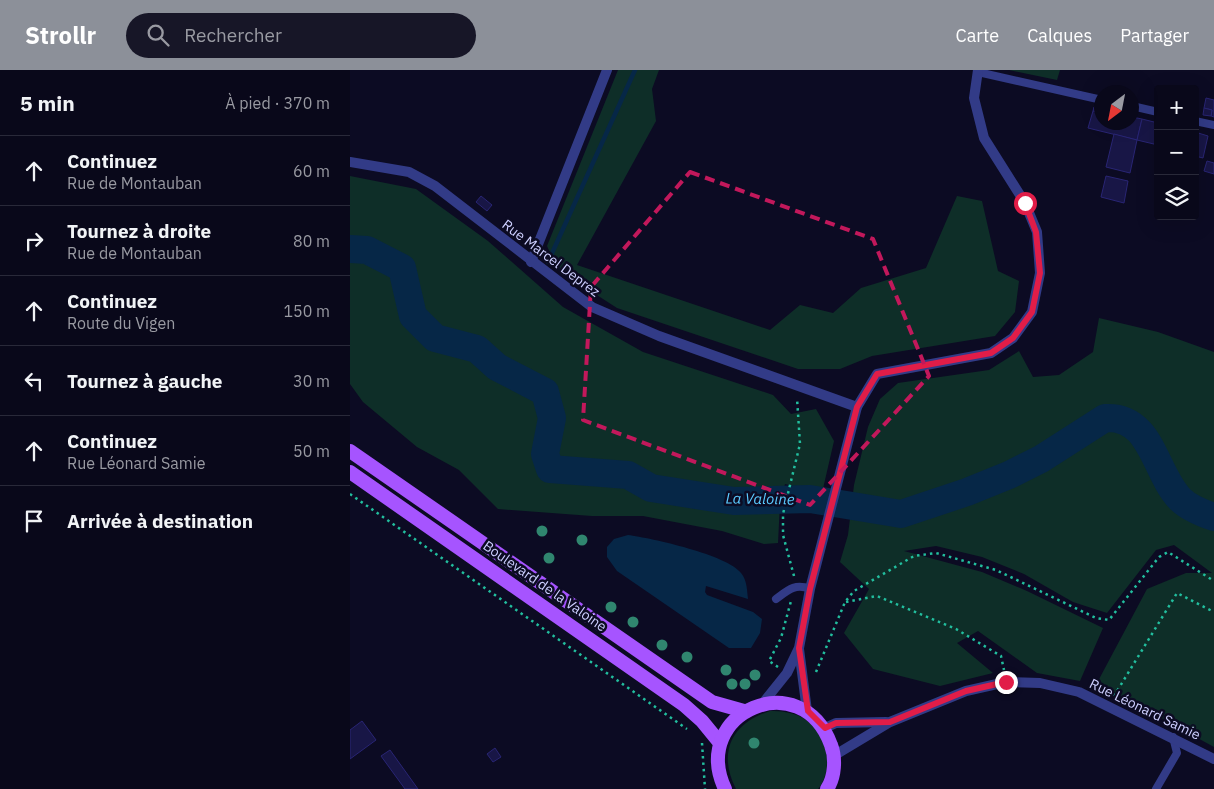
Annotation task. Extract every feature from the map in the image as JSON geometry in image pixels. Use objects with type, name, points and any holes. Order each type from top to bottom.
[{"type":"main road","name":"Boulevard de la Valoine","points":[[350,451],[712,702],[744,711]]},
{"type":"main road","name":"Boulevard de la Valoine","points":[[350,472],[684,706],[702,721],[720,743]]},
{"type":"main road","points":[[724,789],[717,764],[720,743],[729,725],[744,711],[763,704],[790,703],[808,711],[825,728],[835,754],[831,787]]},
{"type":"street","points":[[531,262],[607,70]]},
{"type":"street","points":[[763,704],[787,673],[799,648],[810,589],[857,407],[877,374],[991,353],[1013,338],[1032,312],[1040,273],[1036,232],[1025,203],[984,138],[974,98],[978,71]]},
{"type":"street","name":"Rue Marcel Deprez","points":[[350,162],[409,172],[435,186],[531,262],[592,307],[659,336],[857,407]]},
{"type":"street","points":[[799,648],[808,711]]},
{"type":"street","name":"Rue Léonard Samie","points":[[890,722],[966,691],[1006,682],[1040,683],[1069,690],[1108,706],[1214,759]]},
{"type":"street","points":[[825,728],[836,723],[890,722]]},
{"type":"street","points":[[835,754],[890,722]]},
{"type":"lane","points":[[978,71],[1094,98]]},
{"type":"lane","points":[[1139,108],[1154,111]]},
{"type":"lane","points":[[1199,122],[1214,125]]},
{"type":"lane","points":[[776,599],[800,585],[810,589]]},
{"type":"lane","points":[[1156,789],[1177,752],[1173,737]]},
{"type":"path","points":[[786,504],[800,444],[796,384]]},
{"type":"path","points":[[350,494],[690,731]]},
{"type":"path","points":[[813,677],[845,602],[854,591],[914,556],[936,553],[996,570],[1096,618],[1110,620],[1159,557],[1168,552],[1214,581]]},
{"type":"path","points":[[1108,706],[1177,593],[1214,612]]},
{"type":"path","points":[[845,602],[877,596],[956,629],[1001,656],[1006,682]]},
{"type":"path","points":[[697,736],[702,743],[705,789]]},
{"type":"highlighted area","points":[[690,172],[873,239],[929,376],[810,505],[583,420],[591,287]]},
{"type":"green space","points":[[618,70],[659,70],[652,89],[656,121],[577,265],[770,330],[800,305],[833,313],[861,288],[926,268],[957,196],[982,201],[998,271],[1019,281],[1015,312],[995,336],[872,356],[840,369],[798,369],[617,308],[558,270],[547,246]]},
{"type":"green space","points":[[1009,70],[1060,70],[1057,80]]},
{"type":"green space","points":[[350,176],[416,189],[488,241],[563,307],[643,352],[773,395],[791,414],[816,409],[834,441],[822,493],[785,484],[780,503],[778,543],[764,544],[722,531],[643,516],[592,516],[498,509],[459,470],[417,447],[363,402],[350,384]]},
{"type":"green space","points":[[1099,318],[1158,332],[1214,352],[1214,747],[1097,683],[1147,589],[1186,573],[1212,573],[1174,545],[1156,550],[1107,613],[1073,602],[1024,574],[982,557],[936,546],[904,551],[982,572],[1027,591],[1103,628],[1080,681],[1037,673],[978,631],[957,643],[993,673],[940,686],[873,669],[844,633],[869,589],[840,562],[848,535],[854,485],[868,427],[880,399],[898,383],[989,370],[1019,351],[1033,377],[1059,375],[1093,352]]},
{"type":"green space","points":[[770,711],[786,712],[801,717],[816,730],[822,739],[827,760],[823,780],[818,789],[736,789],[730,776],[728,763],[728,751],[732,741],[746,723]]},
{"type":"water","points":[[628,535],[688,548],[706,554],[733,566],[741,573],[746,582],[748,599],[706,586],[705,592],[707,595],[753,612],[762,619],[760,633],[751,648],[729,648],[617,571],[607,557],[607,547],[614,539]]},
{"type":"building","points":[[1206,98],[1214,100],[1214,117],[1211,116],[1212,110],[1204,108]]},
{"type":"building","points":[[1204,108],[1212,110],[1211,116],[1203,115]]},
{"type":"building","points":[[1093,111],[1094,111],[1094,129],[1088,128]]},
{"type":"building","points":[[1139,118],[1142,119],[1137,140],[1096,130],[1139,130]]},
{"type":"building","points":[[1142,119],[1154,122],[1154,144],[1137,140]]},
{"type":"building","points":[[1199,133],[1208,136],[1203,158],[1199,157]]},
{"type":"building","points":[[1114,134],[1137,140],[1130,173],[1106,167]]},
{"type":"building","points":[[1207,161],[1214,163],[1214,174],[1204,171]]},
{"type":"building","points":[[1106,176],[1128,181],[1124,203],[1101,197]]},
{"type":"building","points":[[481,196],[492,205],[487,211],[476,202]]},
{"type":"building","points":[[362,721],[376,740],[350,759],[350,730]]},
{"type":"building","points":[[495,748],[501,757],[493,762],[487,754]]},
{"type":"building","points":[[390,750],[418,789],[405,789],[381,756]]},
{"type":"waterway","points":[[548,262],[635,70]]},
{"type":"waterway","name":"La Valoine","points":[[350,249],[367,250],[402,268],[413,316],[435,338],[477,349],[497,367],[545,392],[552,418],[545,454],[550,469],[628,475],[651,488],[734,501],[810,499],[901,514],[967,492],[1009,475],[1041,459],[1105,418],[1121,420],[1133,426],[1143,435],[1171,488],[1180,499],[1192,508],[1214,517]]},
{"type":"route","points":[[1006,682],[966,691],[890,722],[836,723],[825,728],[808,711],[801,675],[799,648],[810,589],[857,407],[877,374],[991,353],[1013,338],[1032,312],[1040,273],[1036,232],[1025,203]]}]
